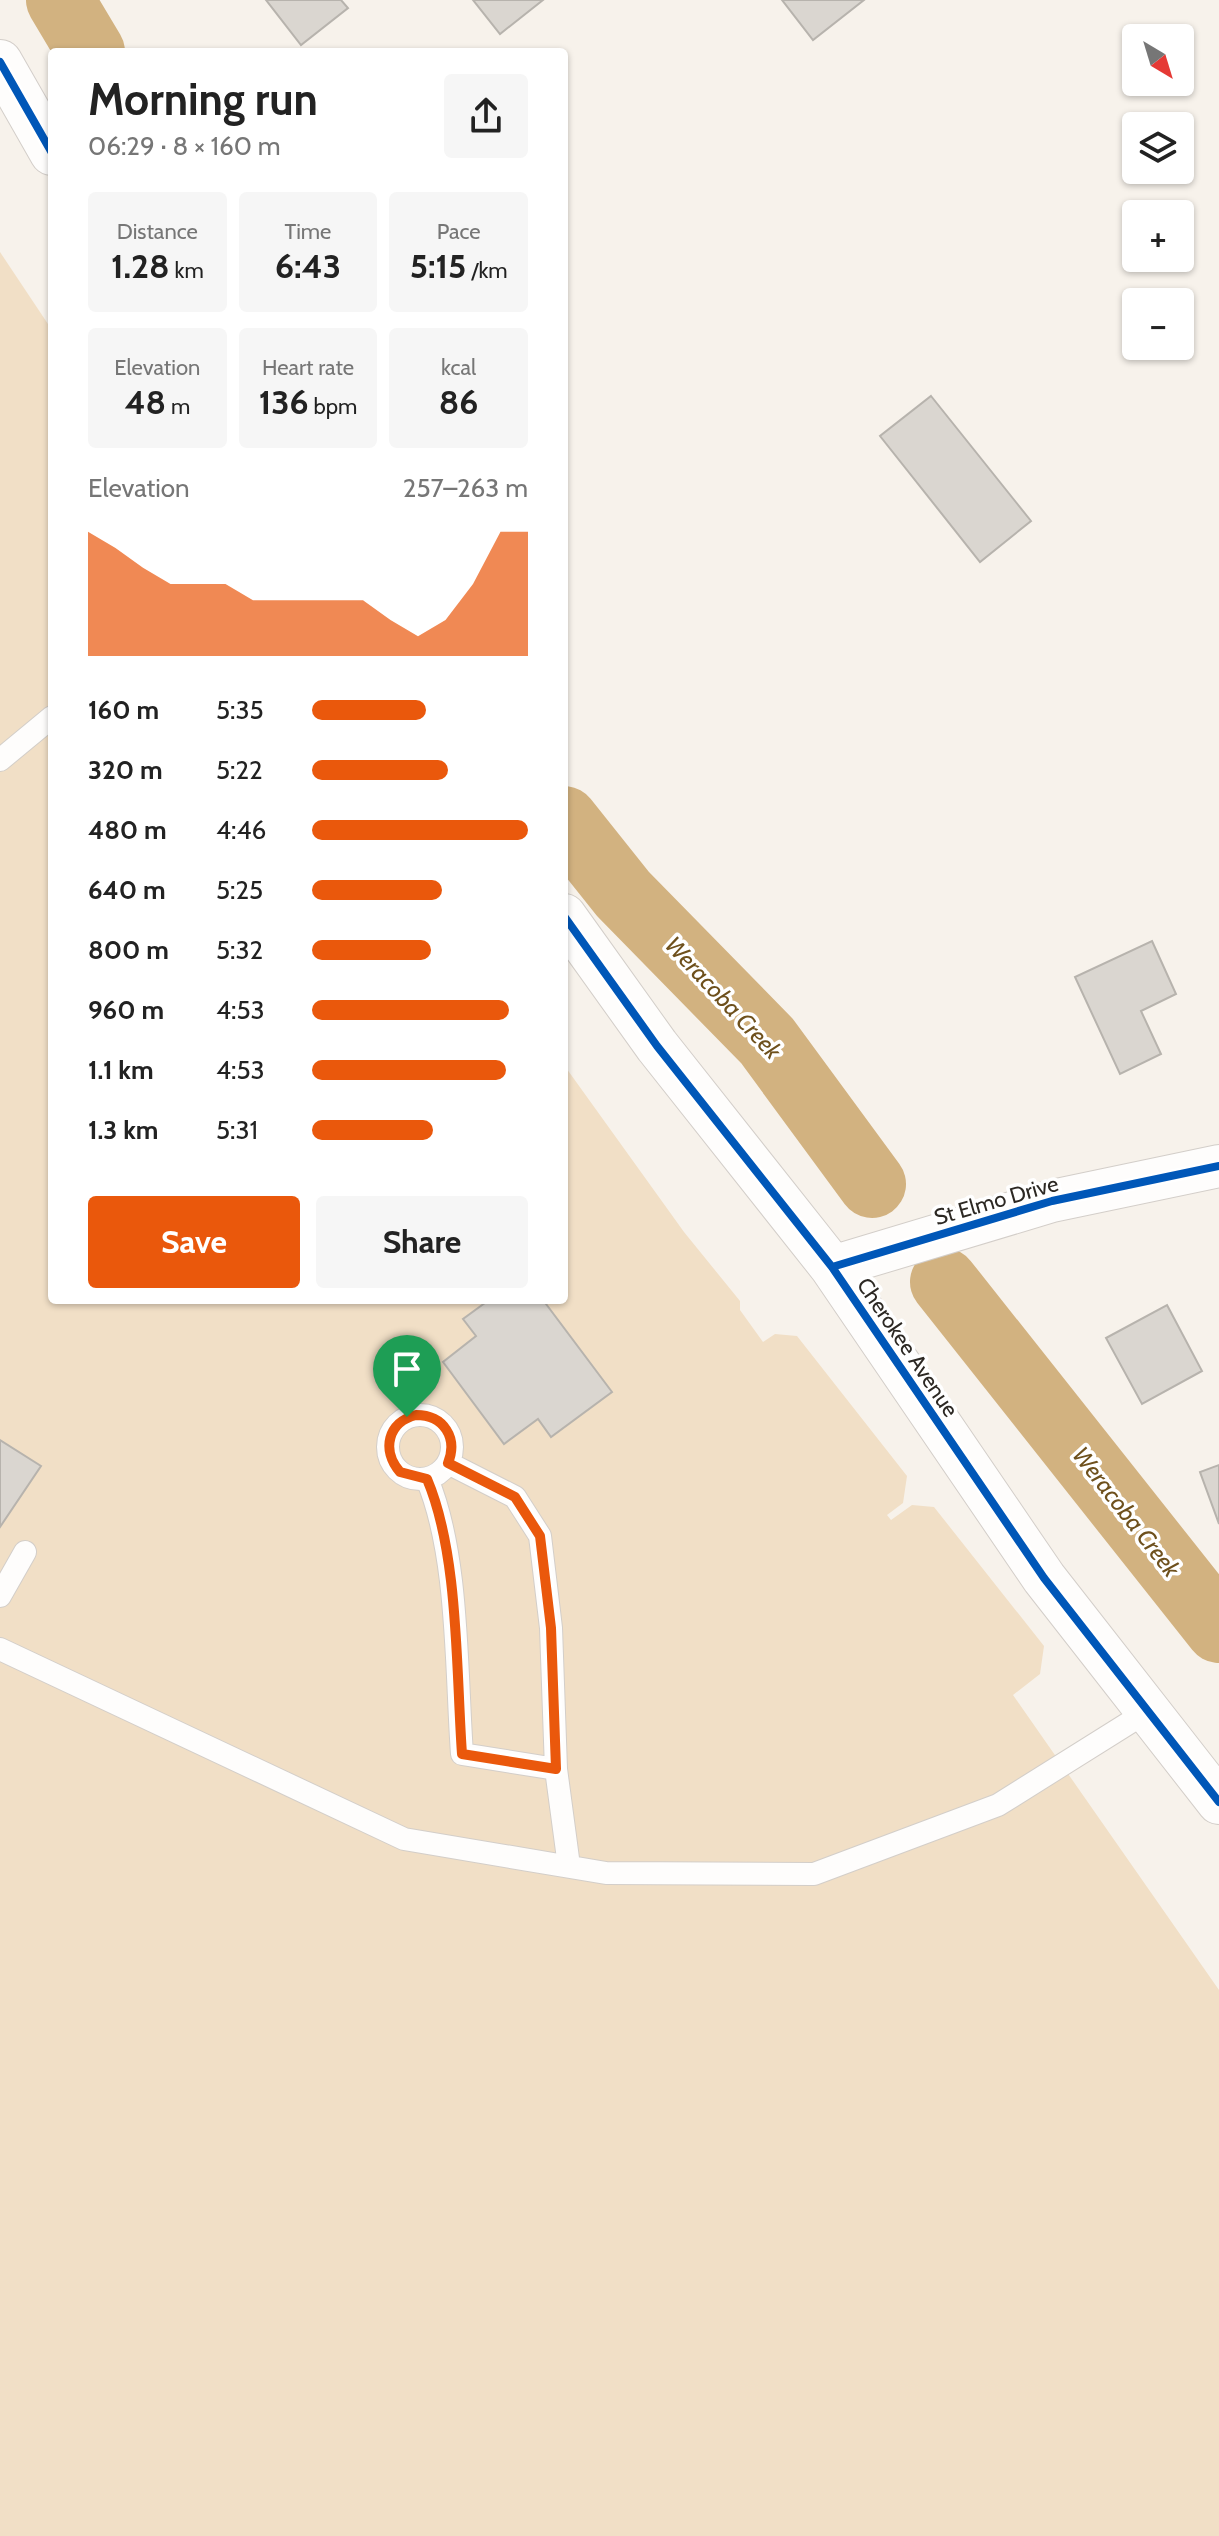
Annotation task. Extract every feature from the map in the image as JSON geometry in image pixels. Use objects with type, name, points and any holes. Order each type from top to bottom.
[{"type":"street","points":[[0,62],[48,146]]},
{"type":"street","name":"Cherokee Avenue","points":[[568,922],[657,1046],[832,1267],[1044,1578],[1219,1802]]},
{"type":"street","name":"St Elmo Drive","points":[[832,1267],[1052,1201],[1219,1166]]},
{"type":"lane","points":[[0,760],[48,720]]},
{"type":"lane","points":[[416,1415],[436,1419],[449,1433],[452,1443],[448,1463],[427,1479],[410,1477],[393,1464],[388,1442],[398,1423],[416,1415]]},
{"type":"lane","points":[[448,1463],[515,1497],[540,1536],[551,1628],[556,1769],[569,1866]]},
{"type":"lane","points":[[427,1479],[440,1510],[447,1544],[462,1754],[556,1769]]},
{"type":"lane","points":[[0,1596],[25,1552]]},
{"type":"lane","points":[[0,1649],[404,1839],[606,1873],[814,1874],[998,1805],[1148,1711]]},
{"type":"shaded area","points":[[0,252],[48,324],[48,1304],[568,1304],[568,1071],[684,1232],[740,1301],[740,1310],[763,1342],[775,1334],[797,1336],[907,1476],[903,1503],[887,1515],[891,1520],[912,1505],[934,1507],[1044,1646],[1040,1674],[1013,1695],[1219,1990],[1219,2536],[0,2536]]},
{"type":"building","points":[[266,0],[341,0],[348,8],[301,45]]},
{"type":"building","points":[[473,0],[543,0],[500,34]]},
{"type":"building","points":[[782,0],[864,0],[813,40]]},
{"type":"building","points":[[931,396],[1031,521],[980,562],[880,436]]},
{"type":"building","points":[[1152,941],[1176,994],[1141,1011],[1161,1054],[1120,1074],[1075,977]]},
{"type":"building","points":[[484,1304],[546,1304],[612,1392],[551,1437],[538,1419],[504,1444],[443,1362],[476,1336],[463,1319]]},
{"type":"building","points":[[1167,1305],[1202,1371],[1142,1404],[1106,1338]]},
{"type":"building","points":[[0,1440],[41,1466],[0,1527]]},
{"type":"building","points":[[1219,1465],[1219,1524],[1200,1472]]},
{"type":"waterway","name":"Weracoba Creek","points":[[60,0],[89,48]]},
{"type":"waterway","name":"Weracoba Creek","points":[[568,825],[623,894],[767,1041],[872,1184]]},
{"type":"waterway","name":"Weracoba Creek","points":[[944,1282],[1219,1629]]},
{"type":"cycle path","points":[[0,62],[48,146]]},
{"type":"cycle path","points":[[568,922],[657,1046],[832,1267],[1044,1578],[1219,1802]]},
{"type":"cycle path","points":[[832,1267],[1052,1201],[1219,1166]]},
{"type":"route","points":[[426,1415],[444,1425],[452,1443],[448,1463],[515,1497],[540,1536],[551,1628],[556,1769],[462,1754],[447,1544],[440,1510],[427,1479],[400,1472],[388,1453],[392,1432],[407,1417],[426,1415]]}]
